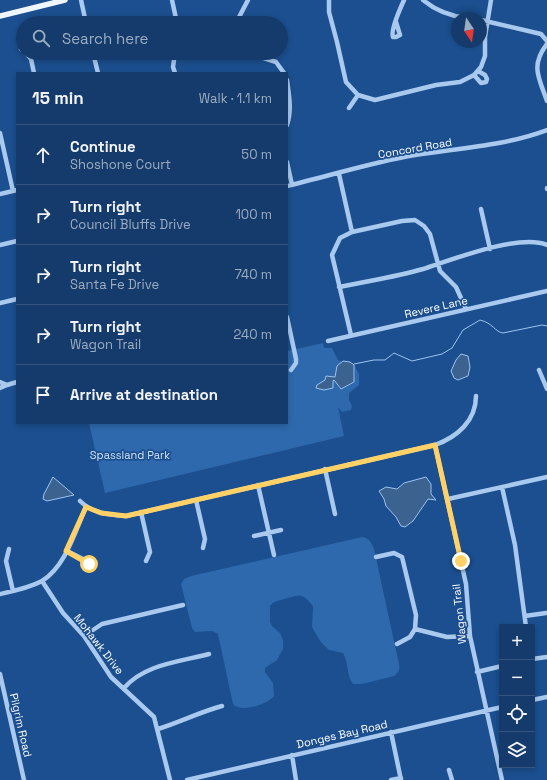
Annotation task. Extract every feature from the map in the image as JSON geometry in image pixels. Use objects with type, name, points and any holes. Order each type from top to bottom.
[{"type":"main road","points":[[0,16],[65,0]]},
{"type":"street","points":[[81,0],[84,16]]},
{"type":"street","points":[[172,0],[175,16]]},
{"type":"street","points":[[240,16],[248,0]]},
{"type":"street","points":[[329,0],[328,12],[337,42],[344,76],[350,88],[358,95],[370,99],[381,99],[436,85],[460,82],[476,73],[485,56],[485,48]]},
{"type":"street","points":[[396,22],[404,0]]},
{"type":"street","points":[[423,0],[441,11],[451,15]]},
{"type":"street","points":[[491,0],[487,21],[541,34],[547,40]]},
{"type":"street","points":[[547,44],[536,62],[538,74],[547,101]]},
{"type":"street","points":[[31,60],[34,72]]},
{"type":"street","points":[[95,60],[98,72]]},
{"type":"street","points":[[174,60],[173,67],[175,72]]},
{"type":"street","points":[[270,60],[276,62],[283,72]]},
{"type":"street","points":[[288,87],[290,100],[288,122]]},
{"type":"street","points":[[349,108],[358,95]]},
{"type":"street","name":"Concord Road","points":[[290,185],[414,155],[511,141],[547,130]]},
{"type":"street","points":[[0,132],[15,191],[0,194]]},
{"type":"street","points":[[288,170],[290,185]]},
{"type":"street","points":[[339,174],[352,232]]},
{"type":"street","points":[[481,209],[490,249]]},
{"type":"street","points":[[351,335],[332,254],[340,238],[352,232],[402,221],[415,220],[424,226],[430,234],[440,271],[456,288],[466,309]]},
{"type":"street","points":[[0,245],[16,241]]},
{"type":"street","points":[[339,288],[423,269],[437,263],[490,249],[525,242],[540,242],[547,245]]},
{"type":"street","name":"Revere Lane","points":[[328,340],[547,291]]},
{"type":"street","points":[[0,304],[16,300]]},
{"type":"street","points":[[288,322],[296,356],[296,363],[291,370]]},
{"type":"street","points":[[538,370],[547,388]]},
{"type":"street","points":[[0,382],[8,385]]},
{"type":"street","points":[[0,388],[16,382]]},
{"type":"street","points":[[80,501],[86,507],[101,513],[113,516],[126,516],[325,469],[435,445],[456,435],[465,426],[476,405],[476,396]]},
{"type":"street","name":"Wagon Trail","points":[[435,445],[466,584],[470,636],[477,672],[502,780]]},
{"type":"street","points":[[325,469],[335,514]]},
{"type":"street","points":[[448,499],[547,477]]},
{"type":"street","points":[[258,485],[274,555]]},
{"type":"street","points":[[502,487],[515,545],[526,624]]},
{"type":"street","points":[[196,500],[205,539],[203,548]]},
{"type":"street","points":[[0,594],[42,581],[56,569],[86,507]]},
{"type":"street","points":[[141,512],[150,552],[146,562]]},
{"type":"street","points":[[254,536],[282,530]]},
{"type":"street","points":[[9,549],[6,561],[13,591]]},
{"type":"street","points":[[66,551],[87,561],[91,568]]},
{"type":"street","points":[[376,557],[394,553],[402,557],[416,615],[415,629],[410,637],[397,644]]},
{"type":"street","name":"Mohawk Drive","points":[[42,581],[63,613],[84,636],[111,677],[154,716],[170,780]]},
{"type":"street","points":[[84,636],[102,624],[183,606]]},
{"type":"street","points":[[525,616],[547,613]]},
{"type":"street","points":[[415,629],[447,637],[470,636]]},
{"type":"street","points":[[124,688],[131,680],[150,668],[209,654]]},
{"type":"street","points":[[535,659],[547,657]]},
{"type":"street","points":[[477,672],[499,667]]},
{"type":"street","name":"Pilgrim Road","points":[[0,674],[24,780]]},
{"type":"street","points":[[535,699],[547,697]]},
{"type":"street","points":[[158,729],[177,723],[200,712],[222,706]]},
{"type":"street","name":"Donges Bay Road","points":[[187,780],[499,708]]},
{"type":"street","points":[[391,732],[401,779],[391,780]]},
{"type":"street","points":[[292,755],[296,780]]},
{"type":"street","points":[[449,770],[452,780]]},
{"type":"green space","name":"Spassland Park","points":[[323,343],[324,348],[332,348],[338,360],[343,362],[337,366],[335,377],[332,376],[333,387],[334,380],[340,389],[352,384],[355,376],[354,365],[359,374],[359,385],[349,393],[349,400],[352,406],[351,410],[342,412],[338,407],[344,436],[105,493],[89,424],[288,424],[288,351]]},
{"type":"green space","points":[[362,537],[370,541],[374,549],[399,664],[398,672],[394,676],[362,684],[353,684],[349,677],[343,653],[329,650],[320,641],[312,627],[313,606],[306,598],[294,596],[276,601],[270,606],[270,622],[272,626],[280,633],[283,640],[283,649],[277,660],[265,668],[265,672],[273,683],[274,696],[266,702],[254,707],[236,707],[233,704],[218,634],[212,631],[195,632],[192,628],[181,584],[184,579],[191,576]]},
{"type":"shaded area","points":[[461,354],[468,356],[470,367],[468,376],[458,380],[454,378],[451,371],[456,360]]},
{"type":"shaded area","points":[[343,361],[350,362],[354,365],[354,382],[341,389],[334,380],[333,388],[324,390],[316,388],[317,385],[325,380],[326,376],[335,377],[337,366]]},
{"type":"shaded area","points":[[53,477],[74,495],[47,501],[43,499]]},
{"type":"shaded area","points":[[426,477],[431,484],[431,494],[436,500],[428,499],[413,521],[405,527],[401,526],[396,517],[386,506],[379,491],[386,487],[397,489],[404,483]]},
{"type":"waterway","points":[[354,364],[374,360],[385,360],[394,353],[412,361],[442,354],[452,348],[463,330],[480,320],[488,323],[503,333],[542,325],[547,326]]},
{"type":"route","points":[[89,564],[87,561],[66,551],[86,507],[113,516],[126,516],[325,469],[435,445],[461,561]]}]
